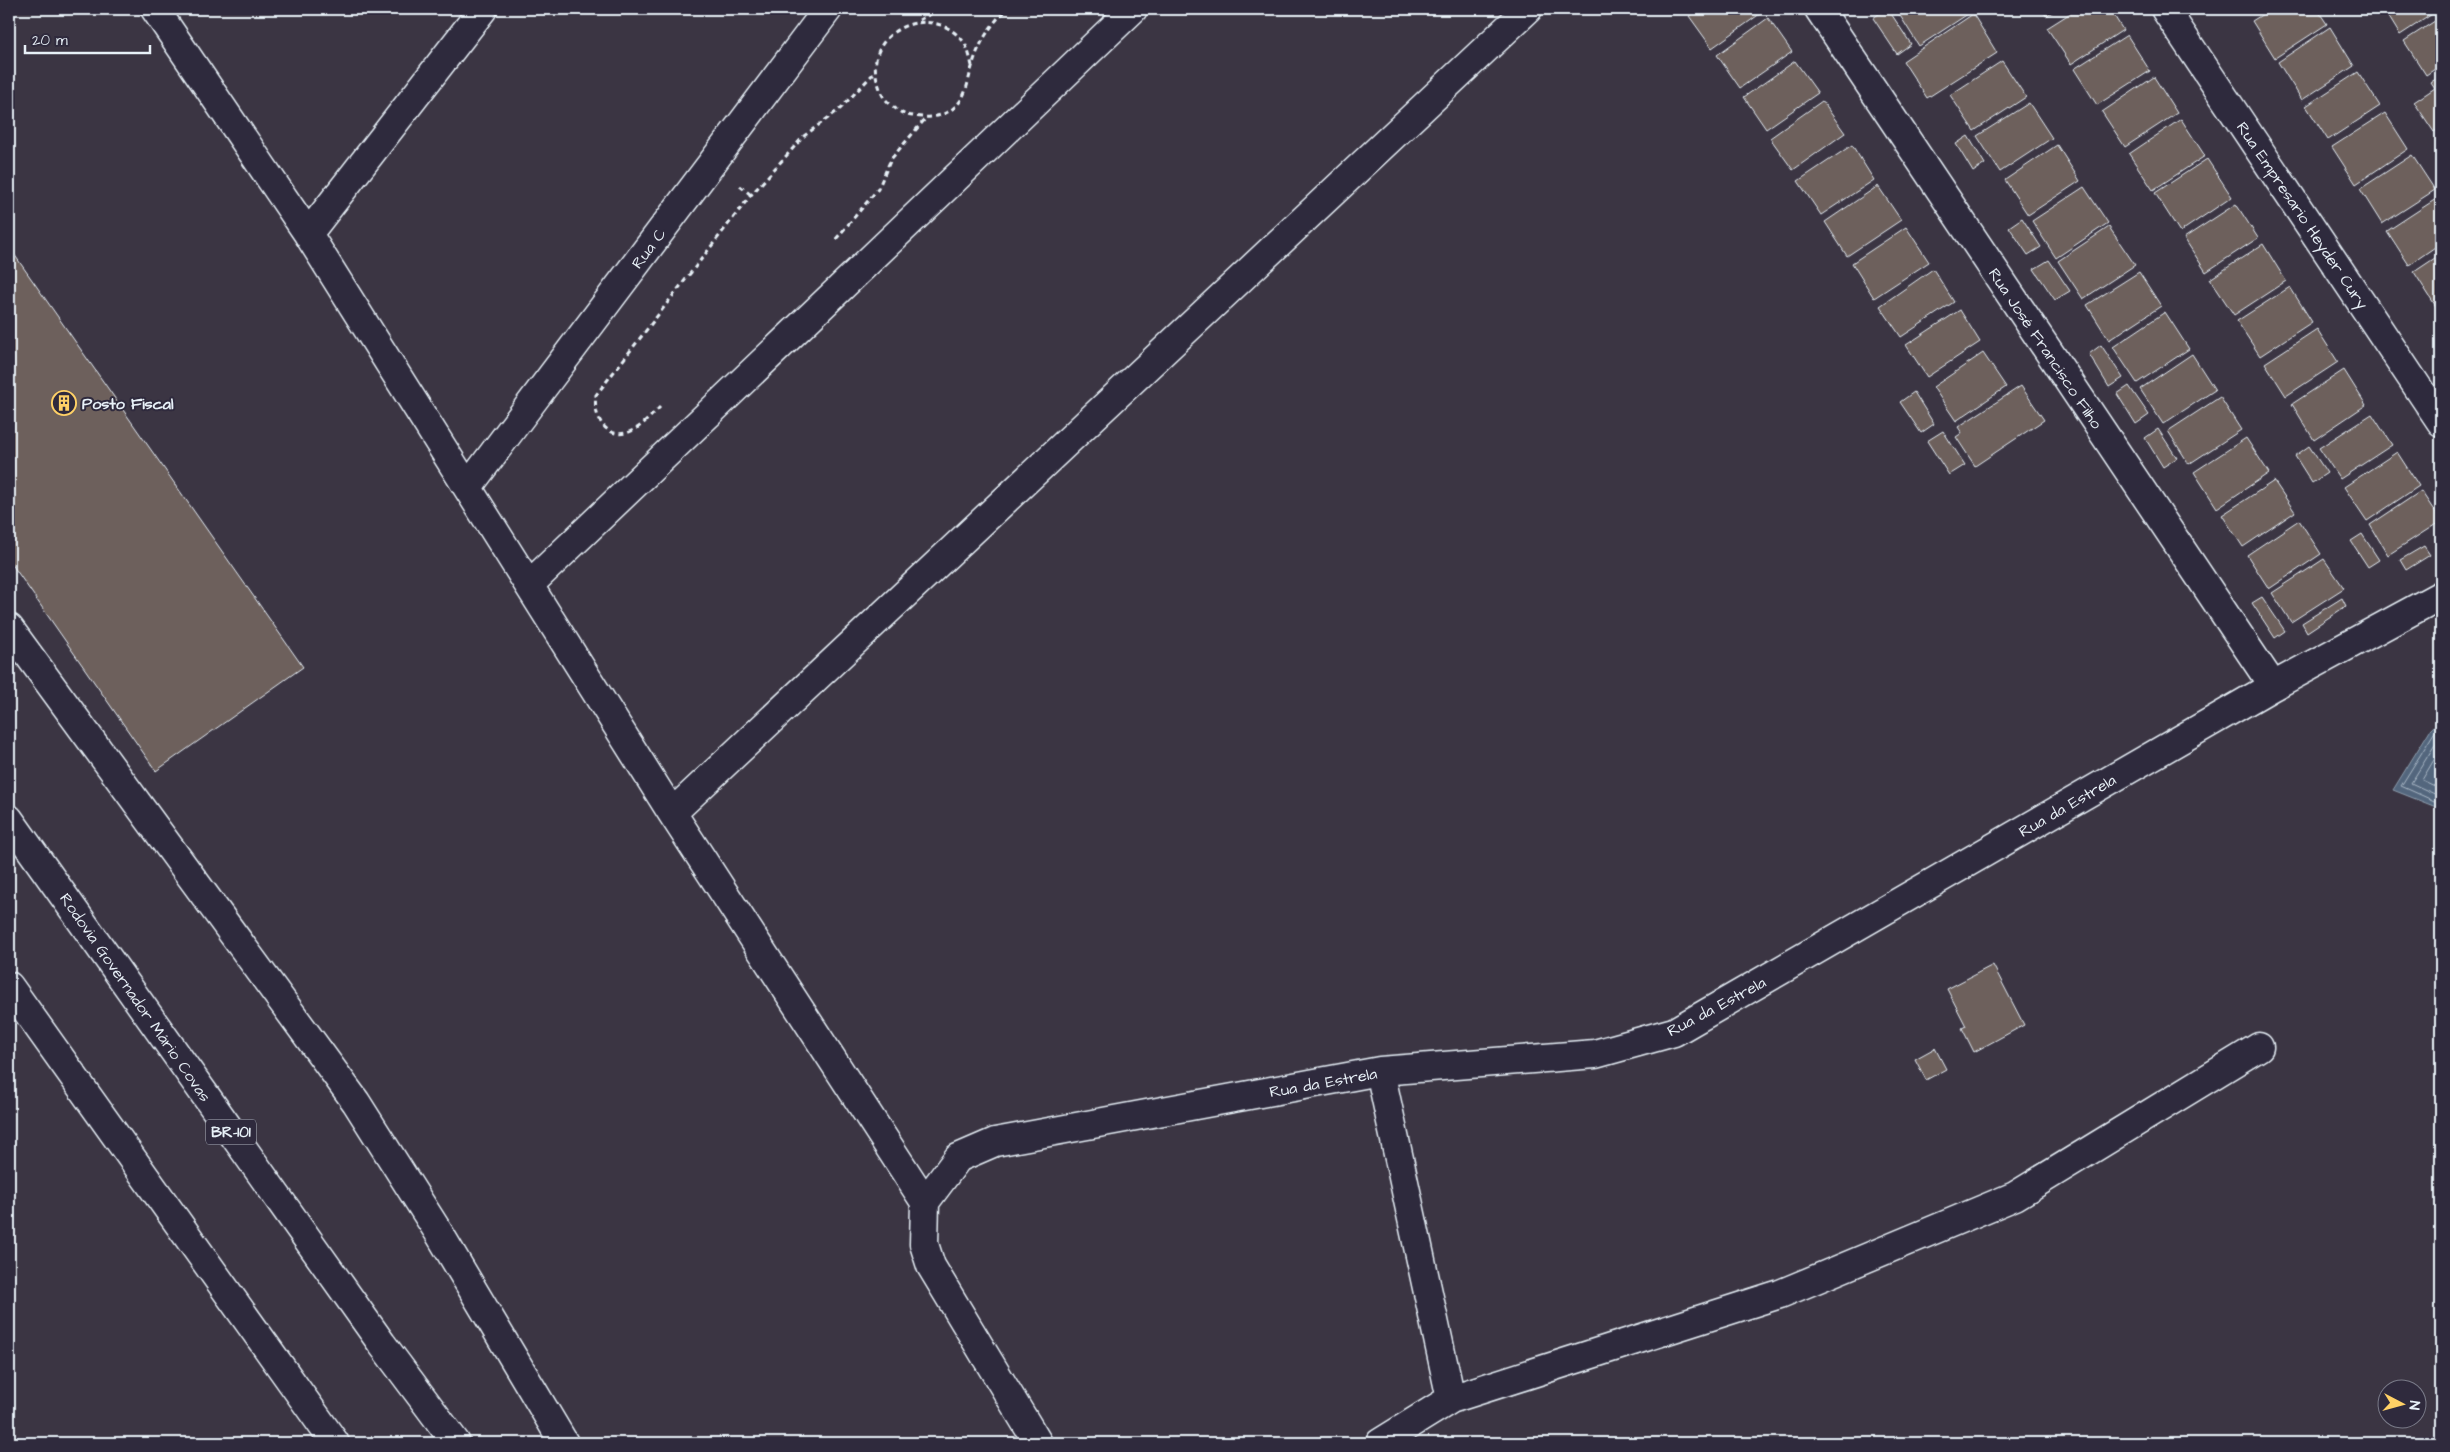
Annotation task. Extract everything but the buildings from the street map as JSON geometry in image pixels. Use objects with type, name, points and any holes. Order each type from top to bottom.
[{"type":"main road","points":[[155,9],[308,234],[672,813],[925,1202],[924,1244],[931,1266],[1038,1443]]},
{"type":"main road","points":[[308,234],[483,9]]},
{"type":"main road","name":"Rua C","points":[[468,487],[828,9]]},
{"type":"main road","points":[[529,585],[1133,9]]},
{"type":"main road","points":[[672,813],[1528,9]]},
{"type":"main road","name":"Rua José Francisco Filho","points":[[1819,9],[2273,686]]},
{"type":"main road","name":"Rua Empresario Heyder Cury","points":[[2165,9],[2441,422]]},
{"type":"main road","name":"Rua da Estrela","points":[[925,1202],[958,1158],[995,1142],[1380,1071],[1595,1054],[1674,1032],[2273,686],[2441,595]]},
{"type":"main road","points":[[9,628],[356,1102],[439,1233],[564,1443]]},
{"type":"main road","name":"Rodovia Governador Mário Covas","points":[[9,819],[382,1344],[456,1443]]},
{"type":"main road","points":[[9,986],[335,1443]]},
{"type":"main road","points":[[1380,1443],[1451,1399],[1780,1294],[2015,1196],[2259,1047]]},
{"type":"main road","points":[[1380,1071],[1451,1399]]},
{"type":"path","points":[[940,9],[920,20],[896,29],[879,48],[874,73],[882,97],[902,114],[926,118],[951,110],[967,91],[972,66],[987,34],[1007,9]]},
{"type":"path","points":[[920,20],[945,25],[964,41],[972,66]]},
{"type":"path","points":[[665,402],[636,429],[623,433],[609,430],[598,422],[594,408],[596,395],[751,195],[804,136],[840,109],[874,73]]},
{"type":"path","points":[[834,242],[878,189],[891,159],[926,118]]},
{"type":"water","points":[[2441,719],[2441,809],[2393,790],[2430,730]]},
{"type":"place","name":"Posto Fiscal","points":[[64,403]]}]
